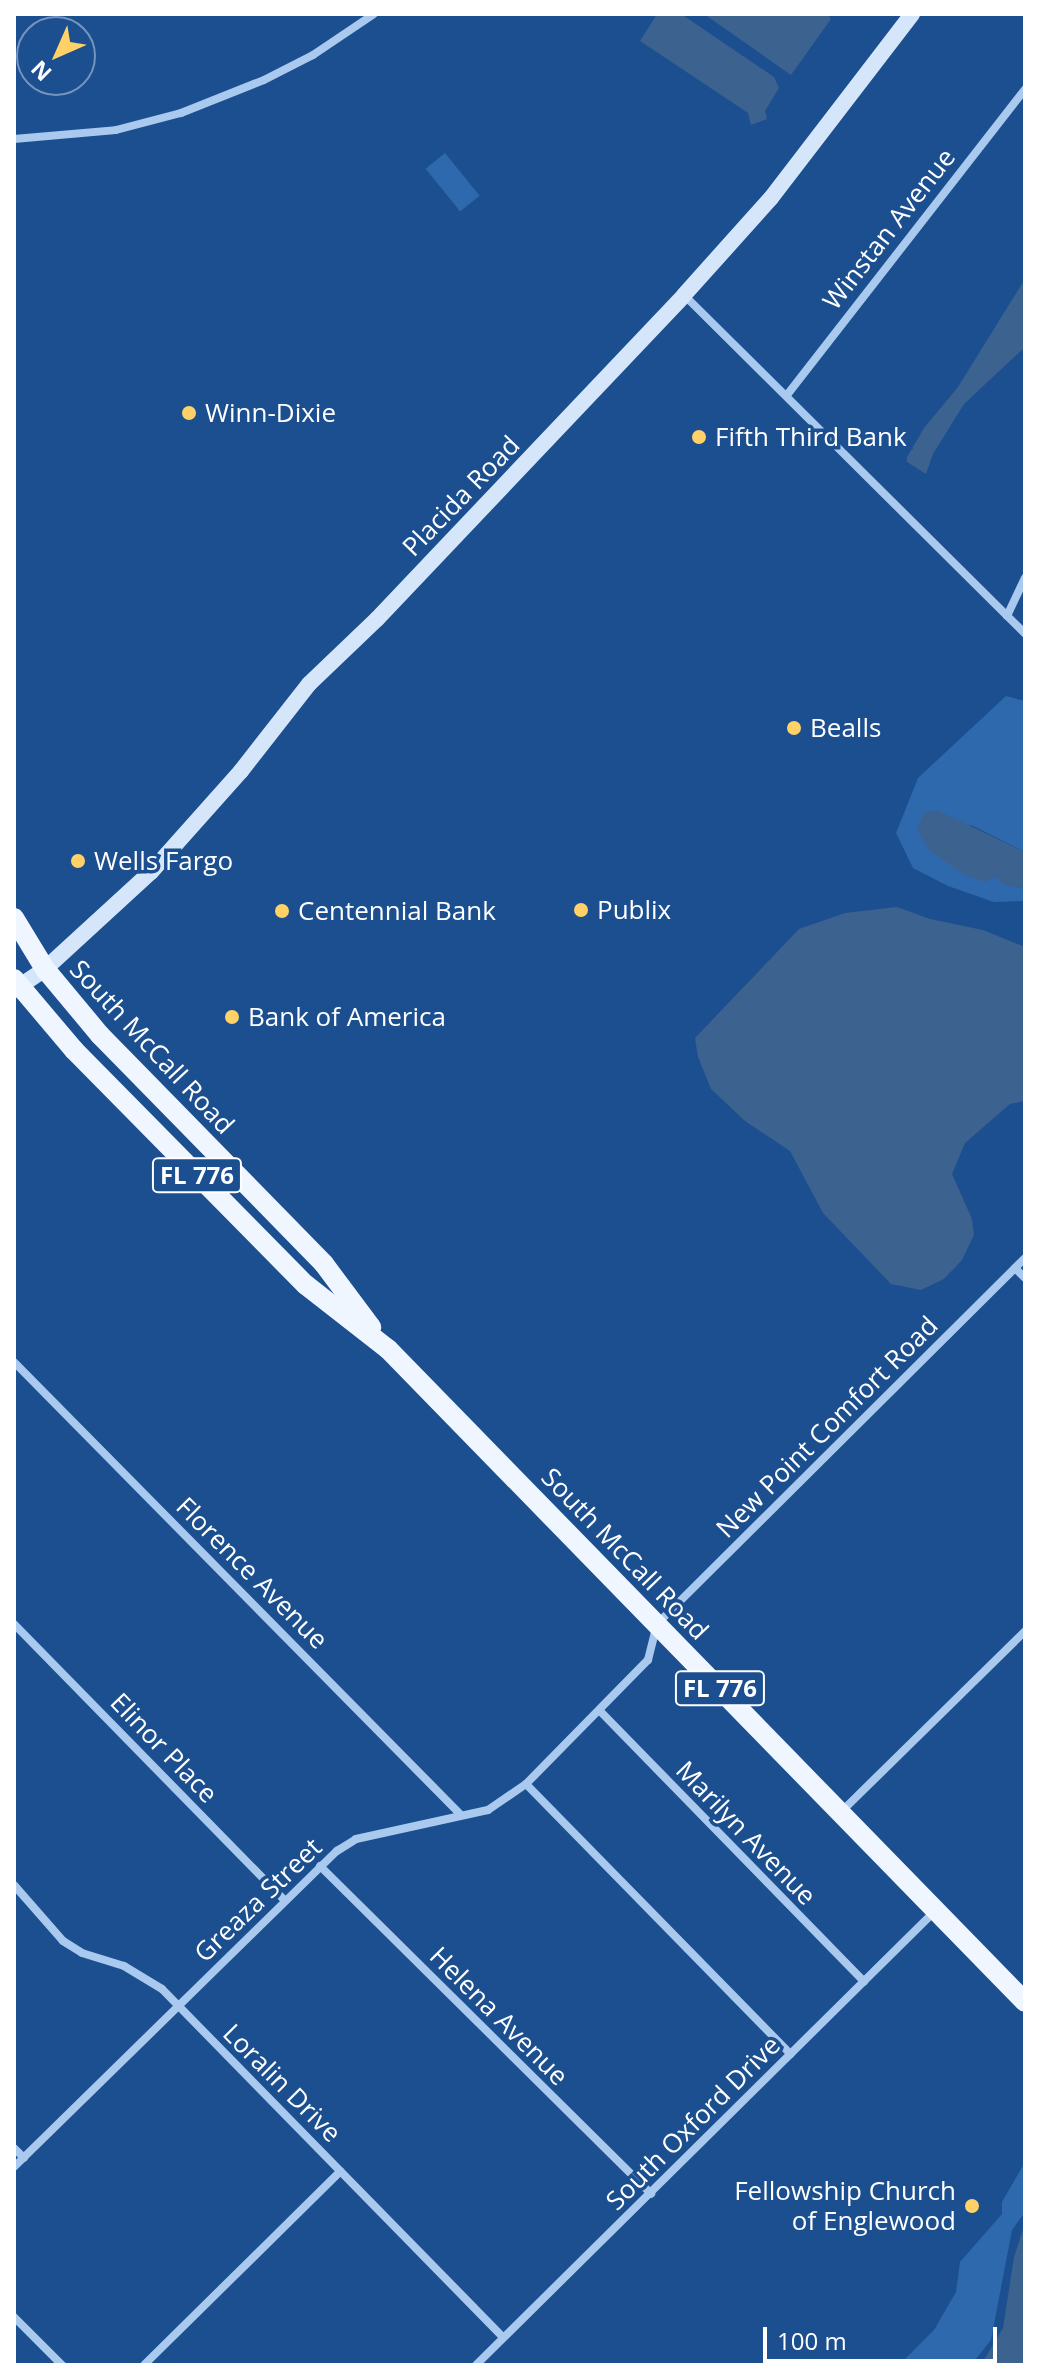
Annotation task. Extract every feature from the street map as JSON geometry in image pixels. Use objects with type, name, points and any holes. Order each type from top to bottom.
[{"type":"main road","name":"Placida Road","points":[[16,985],[45,969],[151,872],[241,771],[309,684],[377,619],[684,295],[771,198],[912,14]]},
{"type":"main road","name":"South McCall Road","points":[[14,918],[45,969],[100,1035],[324,1264],[388,1349],[938,1909],[1025,2002]]},
{"type":"main road","name":"South McCall Road","points":[[16,985],[74,1050],[306,1285],[388,1349]]},
{"type":"street","points":[[14,139],[116,130],[181,113],[264,80],[333,43],[374,14]]},
{"type":"street","name":"Winstan Avenue","points":[[787,395],[1025,89]]},
{"type":"street","points":[[684,295],[1025,634]]},
{"type":"street","points":[[1007,616],[1025,578]]},
{"type":"street","name":"New Point Comfort Road","points":[[657,1624],[1025,1258]]},
{"type":"street","points":[[1015,1268],[1025,1278]]},
{"type":"street","name":"Florence Avenue","points":[[14,1362],[460,1814]]},
{"type":"street","name":"Elinor Place","points":[[14,1624],[284,1900]]},
{"type":"street","name":"Greaza Street","points":[[14,2167],[284,1900],[320,1866],[356,1839],[488,1810],[526,1784],[648,1660],[657,1624]]},
{"type":"street","points":[[842,1811],[1025,1631]]},
{"type":"street","name":"Marilyn Avenue","points":[[600,1711],[864,1982]]},
{"type":"street","points":[[526,1784],[790,2054]]},
{"type":"street","name":"Helena Avenue","points":[[320,1866],[651,2194]]},
{"type":"street","name":"Loralin Drive","points":[[14,1885],[63,1941],[82,1953],[124,1966],[144,1976],[178,2005],[503,2337]]},
{"type":"street","name":"South Oxford Drive","points":[[476,2365],[938,1909]]},
{"type":"street","points":[[14,2148],[24,2158]]},
{"type":"street","points":[[144,2365],[341,2171]]},
{"type":"street","points":[[14,2317],[62,2365]]},
{"type":"shaded area","points":[[657,14],[681,14],[774,77],[779,88],[765,111],[767,119],[751,125],[748,113],[640,41]]},
{"type":"shaded area","points":[[704,14],[828,14],[831,19],[791,75]]},
{"type":"shaded area","points":[[445,153],[480,196],[460,211],[426,169]]},
{"type":"shaded area","points":[[1025,279],[1025,347],[964,404],[933,454],[926,474],[907,462],[907,457],[924,428],[958,387]]},
{"type":"shaded area","points":[[1006,696],[1025,701],[1025,852],[973,826],[956,823],[949,815],[996,877],[1018,888],[1025,886],[1025,901],[994,902],[948,886],[913,868],[896,833],[918,778]]},
{"type":"shaded area","points":[[937,810],[1025,852],[1025,886],[1018,888],[1003,884],[996,877],[985,882],[963,874],[929,850],[917,830],[924,813]]},
{"type":"shaded area","points":[[897,907],[930,919],[983,930],[1025,947],[1025,1101],[1010,1104],[965,1143],[952,1174],[972,1219],[974,1235],[962,1260],[944,1279],[921,1290],[891,1284],[823,1213],[790,1151],[745,1121],[711,1089],[698,1057],[695,1038],[799,929],[845,913]]},
{"type":"shaded area","points":[[1025,2162],[1025,2212],[1012,2230],[991,2340],[971,2365],[899,2365],[934,2330],[956,2292],[960,2262],[1002,2214],[1002,2202]]},
{"type":"shaded area","points":[[1025,2223],[1025,2365],[981,2365],[1003,2328],[1014,2257]]},
{"type":"place","name":"Winn-Dixie","points":[[189,413]]},
{"type":"place","name":"Fifth Third Bank","points":[[699,437]]},
{"type":"place","name":"Bealls","points":[[794,728]]},
{"type":"place","name":"Wells Fargo","points":[[78,861]]},
{"type":"place","name":"Publix","points":[[581,910]]},
{"type":"place","name":"Centennial Bank","points":[[282,911]]},
{"type":"place","name":"Bank of America","points":[[232,1017]]},
{"type":"place","name":"Fellowship Church of Englewood","points":[[972,2206]]}]
